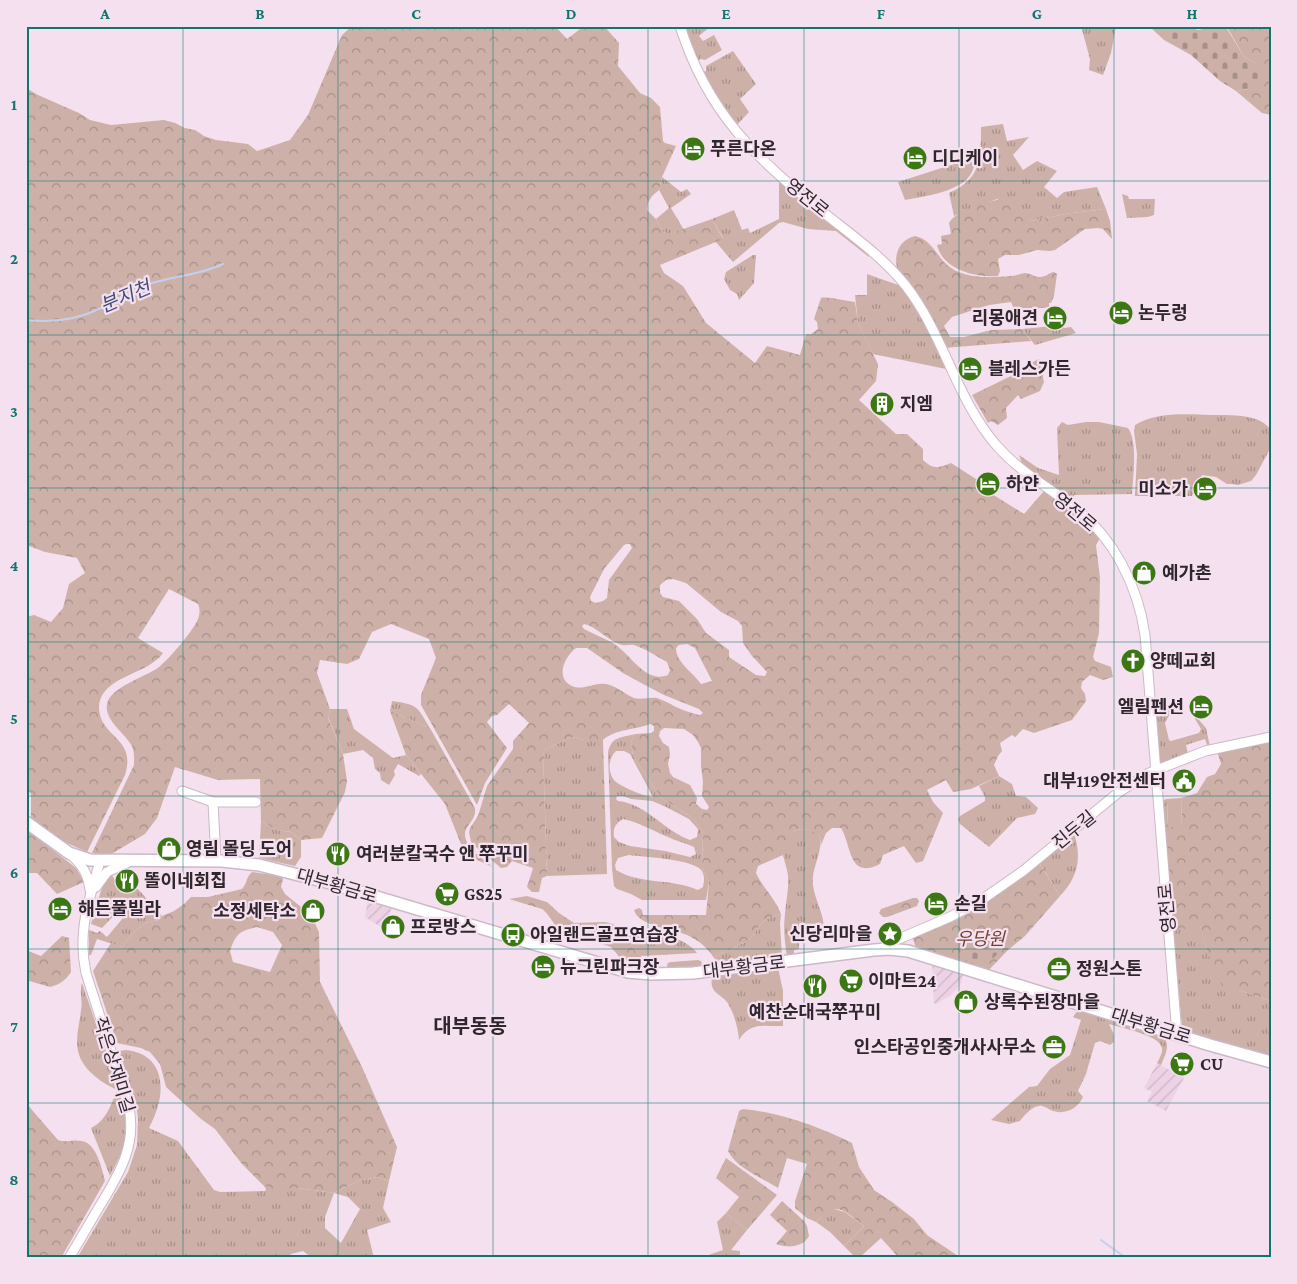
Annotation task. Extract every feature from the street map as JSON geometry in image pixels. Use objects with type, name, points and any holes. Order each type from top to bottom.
[{"type":"main road","name":"대부황금로","points":[[26,822],[69,853],[80,858],[100,862],[216,862],[259,865],[300,875],[608,967],[640,974],[693,973],[889,949],[920,954],[1177,1035],[1271,1062]]},
{"type":"street","name":"영전로","points":[[680,26],[691,58],[706,88],[718,108],[744,142],[769,167],[874,252],[895,273],[921,308],[963,396],[988,435],[1022,470],[1084,515],[1118,557],[1131,583],[1143,623],[1177,1035]]},
{"type":"street","name":"진두길","points":[[889,949],[894,941],[950,917],[994,892],[1120,792],[1156,770],[1214,748],[1271,736]]},
{"type":"street","points":[[182,791],[213,802],[256,802]]},
{"type":"street","points":[[213,802],[216,862]]},
{"type":"street","points":[[69,853],[85,871],[91,896]]},
{"type":"street","name":"작은상재미길","points":[[69,1258],[122,1168],[131,1136],[131,1116],[128,1104],[83,959],[83,932],[100,862]]},
{"type":"street","points":[[91,896],[106,874],[116,867],[130,862]]},
{"type":"shaded area","points":[[368,899],[392,907],[384,929],[365,917]]},
{"type":"shaded area","points":[[932,963],[964,973],[960,986],[951,995],[936,1004],[934,1003]]},
{"type":"shaded area","points":[[1157,1063],[1184,1078],[1166,1111],[1147,1101],[1152,1092],[1144,1088]]},
{"type":"green space","points":[[352,26],[555,26],[567,39],[584,26],[604,26],[619,43],[618,66],[640,93],[651,98],[660,107],[663,141],[676,146],[662,177],[659,190],[652,196],[647,210],[656,219],[663,232],[669,234],[712,219],[723,239],[660,265],[664,273],[683,286],[706,323],[755,363],[767,346],[800,355],[806,334],[811,334],[818,329],[817,322],[814,319],[821,298],[855,302],[858,323],[878,364],[876,381],[859,400],[896,434],[907,434],[923,449],[923,460],[933,467],[951,463],[976,479],[992,494],[1024,514],[1044,491],[1080,516],[1100,538],[1096,545],[1100,578],[1099,633],[1093,657],[1095,661],[1111,667],[1113,677],[1103,680],[1090,675],[1082,682],[1081,688],[1085,694],[1086,701],[1072,720],[1034,733],[1023,729],[1015,737],[1012,735],[1000,743],[1002,751],[994,765],[999,776],[971,789],[953,792],[946,780],[927,790],[933,802],[943,813],[923,861],[916,863],[904,846],[883,855],[880,864],[870,868],[862,868],[853,859],[841,828],[832,828],[826,833],[821,845],[820,836],[813,832],[806,830],[794,831],[786,840],[783,855],[758,866],[756,873],[781,914],[764,921],[747,941],[714,958],[695,939],[642,920],[634,910],[639,908],[642,910],[643,915],[706,915],[709,882],[702,867],[703,833],[694,819],[660,797],[633,756],[631,743],[635,734],[651,733],[654,731],[654,726],[650,724],[613,734],[603,740],[569,738],[543,750],[547,876],[542,878],[539,892],[532,892],[527,887],[533,868],[512,861],[507,867],[501,868],[471,842],[469,832],[478,816],[487,786],[513,749],[513,741],[529,723],[509,704],[487,722],[507,748],[485,783],[477,805],[421,705],[421,695],[436,658],[429,639],[391,624],[372,632],[359,659],[347,664],[320,660],[317,673],[330,709],[328,718],[343,754],[347,781],[345,792],[322,838],[301,840],[291,832],[277,830],[261,821],[260,779],[218,780],[175,767],[157,818],[145,834],[108,856],[92,853],[134,765],[132,746],[108,715],[107,704],[121,687],[153,671],[164,663],[186,637],[199,617],[198,604],[169,589],[138,638],[163,653],[148,666],[112,685],[105,691],[101,699],[99,708],[101,718],[105,726],[122,745],[126,753],[127,762],[125,775],[87,852],[58,839],[31,818],[31,794],[26,788],[26,617],[34,615],[51,622],[63,608],[69,584],[85,573],[77,558],[45,552],[26,545],[26,88],[90,120],[111,125],[164,120],[195,130],[204,136],[216,140],[248,144],[257,151],[290,140],[308,115],[342,35]],"holes":[[[630,544],[632,548],[609,580],[607,598],[596,603],[591,601],[590,597],[604,569],[624,545]],[[673,579],[686,583],[721,612],[738,621],[742,626],[743,643],[767,672],[765,676],[756,675],[729,657],[729,650],[706,633],[697,619],[679,601],[663,597],[660,593],[660,585],[666,580]],[[584,624],[589,625],[612,641],[624,645],[634,645],[651,653],[667,662],[670,670],[668,675],[660,677],[645,672],[613,643],[584,629],[582,626]],[[687,644],[695,648],[712,681],[701,684],[679,658],[676,648],[679,645]],[[576,648],[587,648],[623,673],[664,695],[699,709],[703,713],[700,715],[690,713],[657,698],[634,698],[606,684],[580,688],[572,686],[564,678],[563,673],[563,667],[568,657]],[[664,728],[684,729],[693,735],[698,742],[701,748],[702,796],[709,807],[707,810],[702,809],[696,804],[697,798],[690,785],[673,777],[670,773],[668,764],[669,747],[663,743],[659,736],[660,731]]]},
{"type":"green space","points":[[684,26],[711,26],[699,36],[703,41],[714,35],[722,50],[705,60],[701,59],[697,62]]},
{"type":"green space","points":[[1081,26],[1116,26],[1111,53],[1103,75],[1089,70],[1090,59]]},
{"type":"green space","points":[[1149,26],[1189,26],[1198,30],[1218,26],[1226,27],[1244,57],[1257,64],[1263,71],[1260,82],[1249,89],[1236,91],[1220,81],[1191,55],[1164,40]]},
{"type":"green space","points":[[1223,26],[1271,26],[1271,115],[1262,113],[1236,91],[1249,89],[1257,64],[1244,57],[1227,27]]},
{"type":"green space","points":[[733,51],[756,84],[740,99],[749,112],[736,126],[701,72],[706,71],[706,66]]},
{"type":"green space","points":[[1003,124],[1007,141],[1029,137],[1013,155],[1023,170],[1037,161],[1057,171],[1044,187],[1057,198],[1064,192],[1097,187],[1106,209],[1071,213],[1030,221],[997,199],[954,216],[949,193],[968,181],[977,167],[981,127]]},
{"type":"green space","points":[[976,157],[972,172],[967,179],[952,189],[905,200],[898,182]]},
{"type":"green space","points":[[662,177],[681,192],[687,189],[691,194],[671,208],[684,230],[669,234],[663,232],[656,219],[669,208],[659,190]]},
{"type":"green space","points":[[779,180],[868,251],[869,257],[836,231],[808,229],[783,222],[779,223],[733,262],[715,241],[723,238],[712,219],[734,210],[742,230],[748,228],[750,233],[779,219]]},
{"type":"green space","points":[[1122,194],[1128,196],[1129,199],[1155,199],[1154,215],[1127,218]]},
{"type":"green space","points":[[1007,198],[1022,206],[1030,221],[1071,213],[1106,209],[1110,221],[1112,239],[1103,229],[1085,229],[1055,250],[1037,250],[1019,255],[1005,255],[998,259],[1000,271],[998,276],[971,274],[946,261],[940,254],[937,245],[942,244],[941,236],[951,234],[949,223],[953,218],[975,206]]},
{"type":"green space","points":[[915,236],[925,240],[952,269],[968,275],[993,277],[1014,276],[1025,273],[1040,277],[1054,272],[1057,274],[1054,296],[1051,303],[1049,303],[1049,307],[1015,311],[1011,302],[989,305],[952,317],[944,326],[950,337],[964,337],[991,330],[1022,329],[1031,341],[944,348],[898,272],[896,260],[898,250],[904,241]]},
{"type":"green space","points":[[756,255],[754,283],[739,300],[737,294],[730,290],[724,279],[726,272]]},
{"type":"green space","points":[[867,274],[901,286],[904,289],[927,327],[946,369],[873,354],[858,323],[855,295],[867,295]]},
{"type":"green space","points":[[1063,325],[1064,328],[1071,327],[1076,333],[1035,345],[1022,329]]},
{"type":"green space","points":[[1039,359],[1044,382],[1040,391],[1021,399],[1018,395],[1006,408],[1007,418],[998,425],[991,421],[988,423],[972,395],[1013,375],[1012,372]]},
{"type":"green space","points":[[1168,415],[1227,415],[1257,419],[1271,430],[1271,447],[1251,481],[1238,485],[1227,484],[1216,477],[1202,475],[1192,496],[1135,496],[1137,454],[1135,425],[1145,420]]},
{"type":"green space","points":[[1062,422],[1068,425],[1099,422],[1128,428],[1134,451],[1132,494],[1074,495],[1074,503],[1023,467],[1019,455],[1038,468],[1059,475],[1057,428]]},
{"type":"green space","points":[[392,701],[416,707],[430,728],[390,711]]},
{"type":"green space","points":[[1155,708],[1176,710],[1171,712],[1165,723],[1169,740],[1199,733],[1201,729],[1191,712],[1206,728],[1210,747],[1208,747],[1205,739],[1186,745],[1188,754],[1160,764]]},
{"type":"green space","points":[[330,709],[347,709],[354,729],[393,758],[406,755],[421,774],[419,776],[398,764],[394,771],[395,775],[389,785],[381,780],[380,773],[375,769],[373,758],[363,750],[343,754],[328,717]]},
{"type":"green space","points":[[390,711],[430,728],[475,808],[474,816],[465,832],[465,838],[472,850],[493,867],[477,860],[461,844],[445,804],[406,755]]},
{"type":"green space","points":[[635,734],[631,743],[633,756],[660,797],[694,819],[703,833],[702,867],[709,882],[706,900],[642,900],[614,886],[608,753],[609,747],[614,741],[621,737]],"holes":[[[616,751],[624,751],[630,754],[653,797],[632,791],[614,780],[610,773],[610,760]],[[617,796],[623,796],[631,799],[652,801],[664,806],[689,819],[698,829],[697,837],[690,840],[681,836],[647,812],[616,799]],[[623,819],[635,822],[694,847],[696,854],[690,857],[630,846],[619,842],[614,837],[616,825]],[[629,855],[668,859],[689,864],[702,871],[704,877],[703,887],[698,890],[688,886],[626,875],[616,870],[615,865],[618,858]]]},
{"type":"green space","points":[[576,737],[583,740],[603,740],[607,874],[547,876],[543,750],[569,738]]},
{"type":"green space","points":[[1271,739],[1271,1001],[1239,990],[1224,990],[1207,951],[1200,926],[1173,931],[1163,800],[1167,799],[1168,827],[1182,827],[1181,798],[1197,793],[1207,777],[1215,774],[1221,764],[1217,751]]},
{"type":"green space","points":[[999,776],[1012,784],[1016,796],[1026,797],[1038,808],[1035,814],[1017,818],[989,847],[960,824],[958,819],[985,801],[979,786]]},
{"type":"green space","points":[[1181,798],[1182,827],[1168,827],[1167,799]]},
{"type":"green space","points":[[261,821],[277,830],[291,832],[301,840],[301,857],[295,866],[259,858]]},
{"type":"green space","points":[[26,829],[76,868],[84,882],[57,894],[37,873],[26,873]]},
{"type":"green space","points":[[802,829],[813,831],[820,836],[820,848],[813,885],[824,928],[823,934],[806,927],[799,944],[799,949],[794,950],[794,956],[787,957],[784,925],[788,881],[783,848],[789,834]]},
{"type":"green space","points":[[1074,833],[1078,851],[1077,867],[1071,882],[1060,896],[1038,861]]},
{"type":"green space","name":"우당원","points":[[1039,863],[1060,896],[1025,936],[1008,950],[988,971],[916,948],[912,936],[956,920],[978,908]]},
{"type":"green space","points":[[252,872],[280,876],[283,879],[281,887],[285,894],[311,915],[319,932],[320,982],[362,1067],[397,1147],[389,1181],[377,1177],[358,1181],[334,1193],[298,1188],[274,1189],[264,1186],[242,1164],[215,1129],[201,1119],[166,1087],[160,1064],[150,1052],[117,1043],[93,971],[111,943],[122,947],[142,926],[159,920],[162,916],[184,904],[191,897],[208,897],[242,889]],"holes":[[[257,927],[273,932],[282,945],[270,972],[233,962],[230,951],[239,934]]]},
{"type":"green space","points":[[112,875],[121,890],[138,889],[162,916],[159,920],[147,923],[138,929],[122,947],[97,939],[91,955],[89,955],[89,930],[97,933],[100,931],[107,937],[123,918],[117,912],[102,928],[91,924],[103,884]]},
{"type":"green space","points":[[527,896],[547,902],[574,923],[605,922],[613,924],[626,934],[633,948],[641,956],[641,960],[638,963],[622,960],[611,947],[558,928],[542,909],[509,899]]},
{"type":"green space","points":[[917,898],[919,901],[917,906],[887,917],[883,917],[879,913],[881,909]]},
{"type":"green space","points":[[781,914],[782,957],[722,965],[714,958],[747,941],[764,921]]},
{"type":"green space","points":[[632,925],[676,938],[692,947],[697,953],[641,956],[633,948],[626,934]]},
{"type":"green space","points":[[1200,925],[1207,951],[1239,990],[1271,1001],[1271,1058],[1190,1034],[1182,1027],[1173,931]]},
{"type":"green space","points":[[986,935],[993,935],[998,938],[1001,947],[995,956],[991,960],[981,963],[965,960],[968,948]]},
{"type":"green space","points":[[62,936],[69,938],[71,972],[69,975],[62,982],[50,987],[26,980],[26,950],[41,956]]},
{"type":"green space","points":[[701,961],[701,966],[668,968],[667,966],[671,962]]},
{"type":"green space","points":[[778,967],[783,991],[783,1026],[753,1027],[739,1040],[737,1025],[732,1011],[727,1002],[714,990],[711,982],[712,977]]},
{"type":"green space","points":[[82,983],[125,1113],[125,1140],[122,1152],[110,1176],[91,1128],[104,1117],[117,1090],[96,1077],[80,1058],[77,1038]]},
{"type":"green space","points":[[1080,1007],[1163,1035],[1167,1047],[1161,1065],[1157,1063],[1162,1048],[1155,1039],[1109,1024],[1114,1035],[1114,1042],[1110,1045],[1100,1041],[1095,1043],[1086,1074],[1078,1091],[1083,1097],[1075,1107],[1071,1110],[1058,1112],[1039,1106],[1030,1110],[1020,1121],[1009,1124],[991,1120],[1029,1087],[1037,1086],[1050,1069],[1070,1055],[1081,1020],[1073,1017]]},
{"type":"green space","points":[[119,1051],[136,1052],[151,1061],[156,1067],[160,1083],[159,1102],[149,1128],[178,1141],[214,1190],[220,1192],[265,1191],[264,1186],[334,1193],[358,1181],[377,1177],[389,1181],[383,1208],[391,1222],[367,1230],[374,1258],[312,1258],[303,1251],[291,1254],[288,1258],[77,1258],[128,1172],[137,1145],[138,1119],[136,1103]],"holes":[[[334,1193],[348,1197],[360,1209],[341,1243],[325,1228],[325,1217]]]},
{"type":"green space","points":[[26,1103],[58,1140],[76,1140],[87,1143],[98,1158],[105,1181],[61,1258],[26,1258]]},
{"type":"green space","points":[[743,1109],[771,1113],[799,1121],[852,1143],[859,1167],[874,1190],[914,1219],[927,1235],[961,1258],[899,1258],[881,1238],[859,1258],[856,1258],[844,1246],[864,1226],[840,1210],[829,1211],[816,1222],[807,1218],[795,1208],[795,1201],[807,1164],[787,1158],[778,1188],[743,1168],[732,1157],[728,1151],[739,1111]]},
{"type":"green space","points":[[726,1158],[777,1195],[747,1230],[726,1213],[739,1197],[716,1178]]},
{"type":"green space","points":[[782,1201],[807,1226],[809,1236],[799,1245],[785,1246],[776,1244],[787,1231],[770,1215]]},
{"type":"green space","points":[[834,1209],[845,1212],[864,1226],[844,1246],[830,1232],[816,1222],[827,1211]]},
{"type":"green space","points":[[726,1213],[747,1230],[731,1250],[740,1251],[740,1258],[700,1258],[723,1250],[717,1222]]},
{"type":"waterway","name":"분지천","points":[[26,320],[55,321],[74,318],[101,308],[149,284],[205,271],[223,264]]},
{"type":"waterway","points":[[1101,1240],[1126,1258]]},
{"type":"place","name":"푸른다온","points":[[693,149]]},
{"type":"place","name":"디디케이","points":[[915,158]]},
{"type":"place","name":"논두렁","points":[[1121,313]]},
{"type":"place","name":"리몽애견","points":[[1055,318]]},
{"type":"place","name":"블레스가든","points":[[970,369]]},
{"type":"place","name":"지엠","points":[[882,404]]},
{"type":"place","name":"하얀","points":[[988,484]]},
{"type":"place","name":"미소가","points":[[1205,489]]},
{"type":"place","name":"예가촌","points":[[1144,573]]},
{"type":"place","name":"양떼교회","points":[[1133,661]]},
{"type":"place","name":"엘림펜션","points":[[1201,707]]},
{"type":"place","name":"대부119안전센터","points":[[1184,781]]},
{"type":"place","name":"영림 몰딩 도어","points":[[169,849]]},
{"type":"place","name":"여러분칼국수 앤 쭈꾸미","points":[[338,854]]},
{"type":"place","name":"똘이네회집","points":[[127,881]]},
{"type":"place","name":"GS25","points":[[447,894]]},
{"type":"place","name":"손길","points":[[936,904]]},
{"type":"place","name":"해든풀빌라","points":[[60,909]]},
{"type":"place","name":"소정세탁소","points":[[313,911]]},
{"type":"place","name":"프로방스","points":[[393,927]]},
{"type":"place","name":"신당리마을","points":[[890,934]]},
{"type":"place","name":"아일랜드골프연습장","points":[[513,935]]},
{"type":"place","name":"뉴그린파크장","points":[[543,967]]},
{"type":"place","name":"정원스톤","points":[[1059,969]]},
{"type":"place","name":"이마트24","points":[[851,981]]},
{"type":"place","name":"예찬순대국쭈꾸미","points":[[815,986]]},
{"type":"place","name":"상록수된장마을","points":[[966,1002]]},
{"type":"place","name":"인스타공인중개사사무소","points":[[1054,1047]]},
{"type":"place","name":"CU","points":[[1182,1064]]},
{"type":"district","name":"대부동동","points":[[470,1026]]}]
